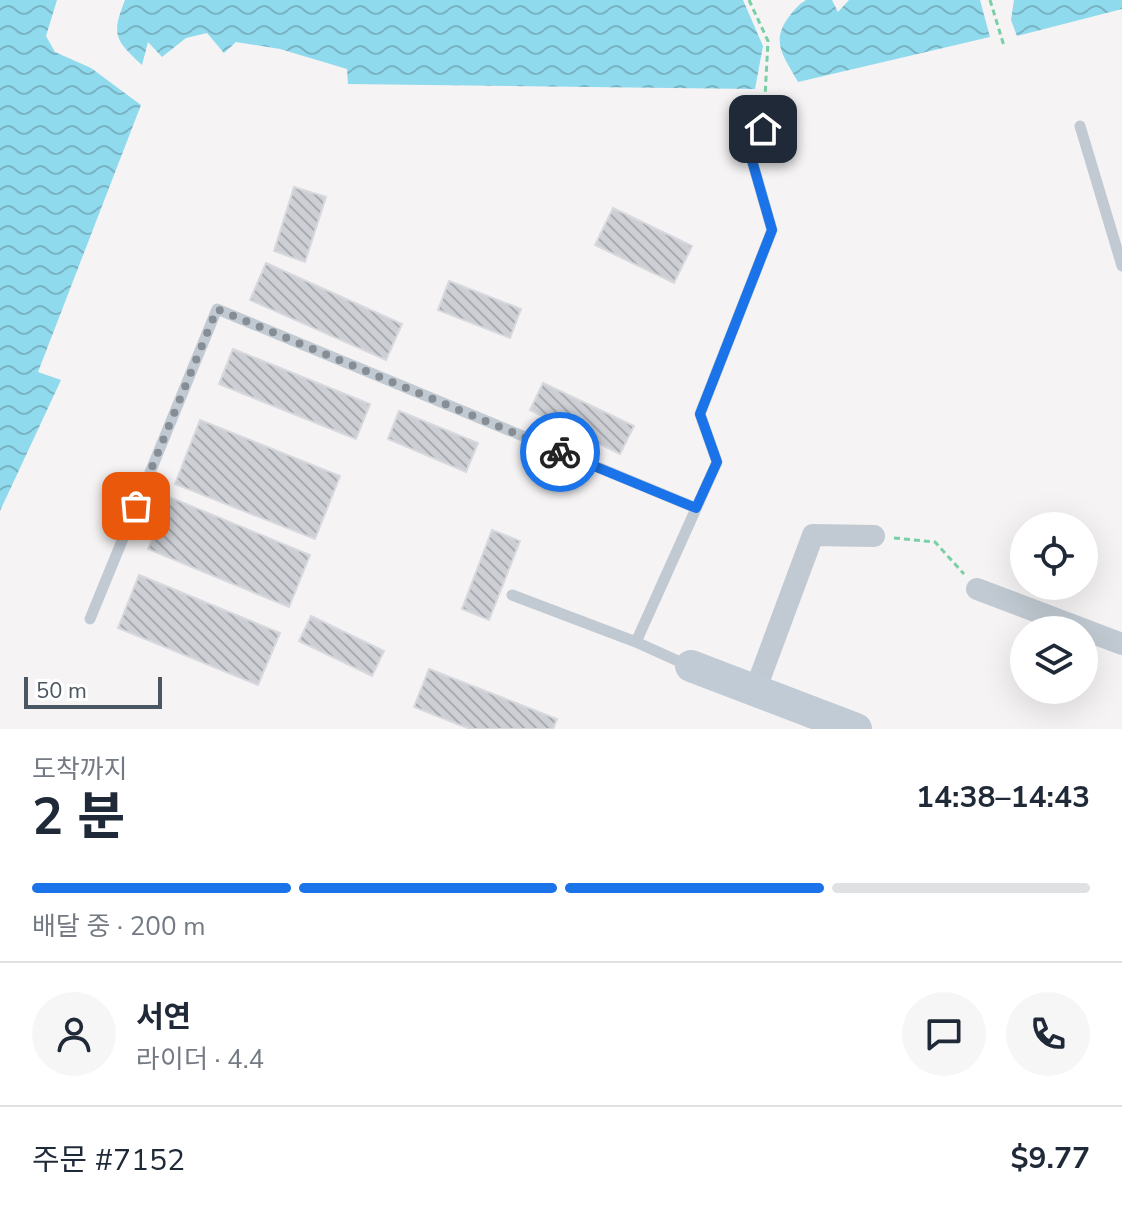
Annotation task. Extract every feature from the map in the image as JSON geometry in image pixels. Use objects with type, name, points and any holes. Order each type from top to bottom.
[{"type":"street","points":[[755,691],[813,535],[874,536]]},
{"type":"street","points":[[977,589],[1122,644]]},
{"type":"street","points":[[691,666],[856,729]]},
{"type":"lane","points":[[1080,126],[1122,266]]},
{"type":"lane","points":[[636,642],[717,462],[700,414],[772,230],[751,157],[763,129]]},
{"type":"lane","points":[[90,619],[217,309],[696,508]]},
{"type":"lane","points":[[512,595],[691,666]]},
{"type":"path","points":[[749,0],[768,41],[763,129]]},
{"type":"path","points":[[990,0],[1004,46]]},
{"type":"path","points":[[874,536],[935,542],[977,589]]},
{"type":"water","points":[[0,0],[57,0],[46,36],[55,52],[91,68],[141,105],[38,372],[61,380],[0,511]]},
{"type":"water","points":[[125,0],[743,0],[763,46],[755,89],[348,84],[347,69],[280,49],[236,42],[224,53],[207,33],[186,38],[162,57],[148,42],[142,65],[118,36],[118,21]]},
{"type":"water","points":[[806,0],[832,0],[838,12],[849,0],[980,0],[990,37],[798,82],[784,58],[780,35],[788,18]]},
{"type":"water","points":[[1014,0],[1122,0],[1122,9],[1017,36],[1011,20]]},
{"type":"building","points":[[294,187],[326,197],[305,262],[274,251]]},
{"type":"building","points":[[613,208],[692,246],[674,283],[595,245]]},
{"type":"building","points":[[266,263],[402,324],[386,360],[250,300]]},
{"type":"building","points":[[449,281],[521,309],[510,338],[438,310]]},
{"type":"building","points":[[233,349],[370,404],[356,439],[219,384]]},
{"type":"building","points":[[543,383],[634,426],[620,454],[530,410]]},
{"type":"building","points":[[399,411],[478,443],[466,472],[388,439]]},
{"type":"building","points":[[200,420],[340,476],[315,539],[175,484]]},
{"type":"building","points":[[169,497],[310,555],[289,607],[148,549]]},
{"type":"building","points":[[492,530],[520,541],[489,620],[462,609]]},
{"type":"building","points":[[139,575],[280,633],[258,685],[118,628]]},
{"type":"building","points":[[311,616],[384,651],[372,676],[299,641]]},
{"type":"building","points":[[429,669],[557,719],[553,729],[470,729],[414,707]]},
{"type":"way so far","points":[[136,506],[217,309],[560,452]]},
{"type":"route","points":[[560,452],[696,508],[717,462],[700,414],[772,230],[751,157],[763,129]]}]
